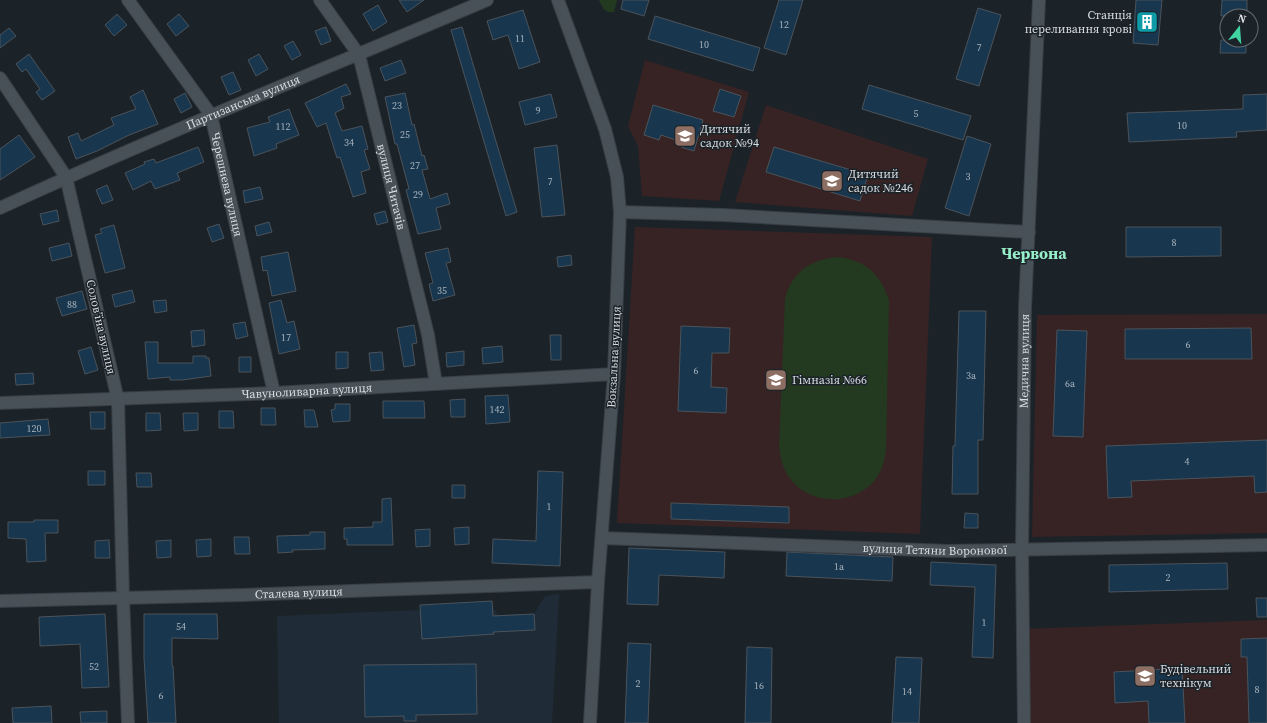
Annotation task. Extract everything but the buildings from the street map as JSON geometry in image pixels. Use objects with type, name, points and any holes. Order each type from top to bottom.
[{"type":"street","name":"Черешнева вулиця","points":[[128,0],[211,115],[274,393]]},
{"type":"street","name":"вулиця Читачів","points":[[320,0],[359,55],[428,335],[436,384]]},
{"type":"street","name":"Партизанська вулиця","points":[[0,208],[66,177],[211,115],[359,55],[487,0]]},
{"type":"street","name":"Вокзальна вулиця","points":[[558,0],[605,129],[617,177],[620,212],[614,374],[598,582],[590,723]]},
{"type":"street","name":"Медична вулиця","points":[[1024,723],[1022,549],[1025,308],[1039,0]]},
{"type":"street","name":"Соловʼїна вулиця","points":[[0,78],[66,177],[118,400],[128,723]]},
{"type":"street","points":[[620,212],[722,215],[1029,232]]},
{"type":"street","name":"Чавуноливарна вулиця","points":[[0,403],[118,400],[274,393],[614,374]]},
{"type":"street","name":"вулиця Тетяни Воронової","points":[[602,538],[948,551],[1267,545]]},
{"type":"street","name":"Сталева вулиця","points":[[0,601],[598,582]]},
{"type":"shaded area","name":"Дитячий садок №94","points":[[645,60],[749,92],[719,201],[642,196],[638,146],[628,126]]},
{"type":"shaded area","name":"Дитячий садок №246","points":[[766,105],[928,159],[912,216],[735,202]]},
{"type":"shaded area","name":"Гімназія №66","points":[[635,227],[932,237],[920,534],[617,523]]},
{"type":"shaded area","points":[[1267,314],[1267,533],[1032,537],[1037,315]]},
{"type":"shaded area","points":[[559,594],[552,723],[279,723],[277,616],[420,610],[420,605],[492,601],[492,607],[499,615],[534,614],[545,596]]},
{"type":"shaded area","name":"Будівельний технікум","points":[[1267,620],[1267,723],[1024,723],[1023,629]]},
{"type":"green space","points":[[599,0],[617,0],[614,12],[606,11]]},
{"type":"green space","points":[[837,257],[856,261],[870,270],[881,282],[889,300],[886,451],[879,473],[875,480],[866,489],[855,495],[830,499],[817,497],[795,485],[784,467],[779,445],[785,299],[792,281],[804,269],[818,261]]},
{"type":"place","name":"Станція переливання крові","points":[[1147,22]]},
{"type":"place","name":"Дитячий садок №94","points":[[685,136]]},
{"type":"place","name":"Дитячий садок №246","points":[[832,181]]},
{"type":"place","name":"Гімназія №66","points":[[776,380]]},
{"type":"place","name":"Будівельний технікум","points":[[1145,676]]},
{"type":"district","name":"Червона","points":[[1034,253]]}]
